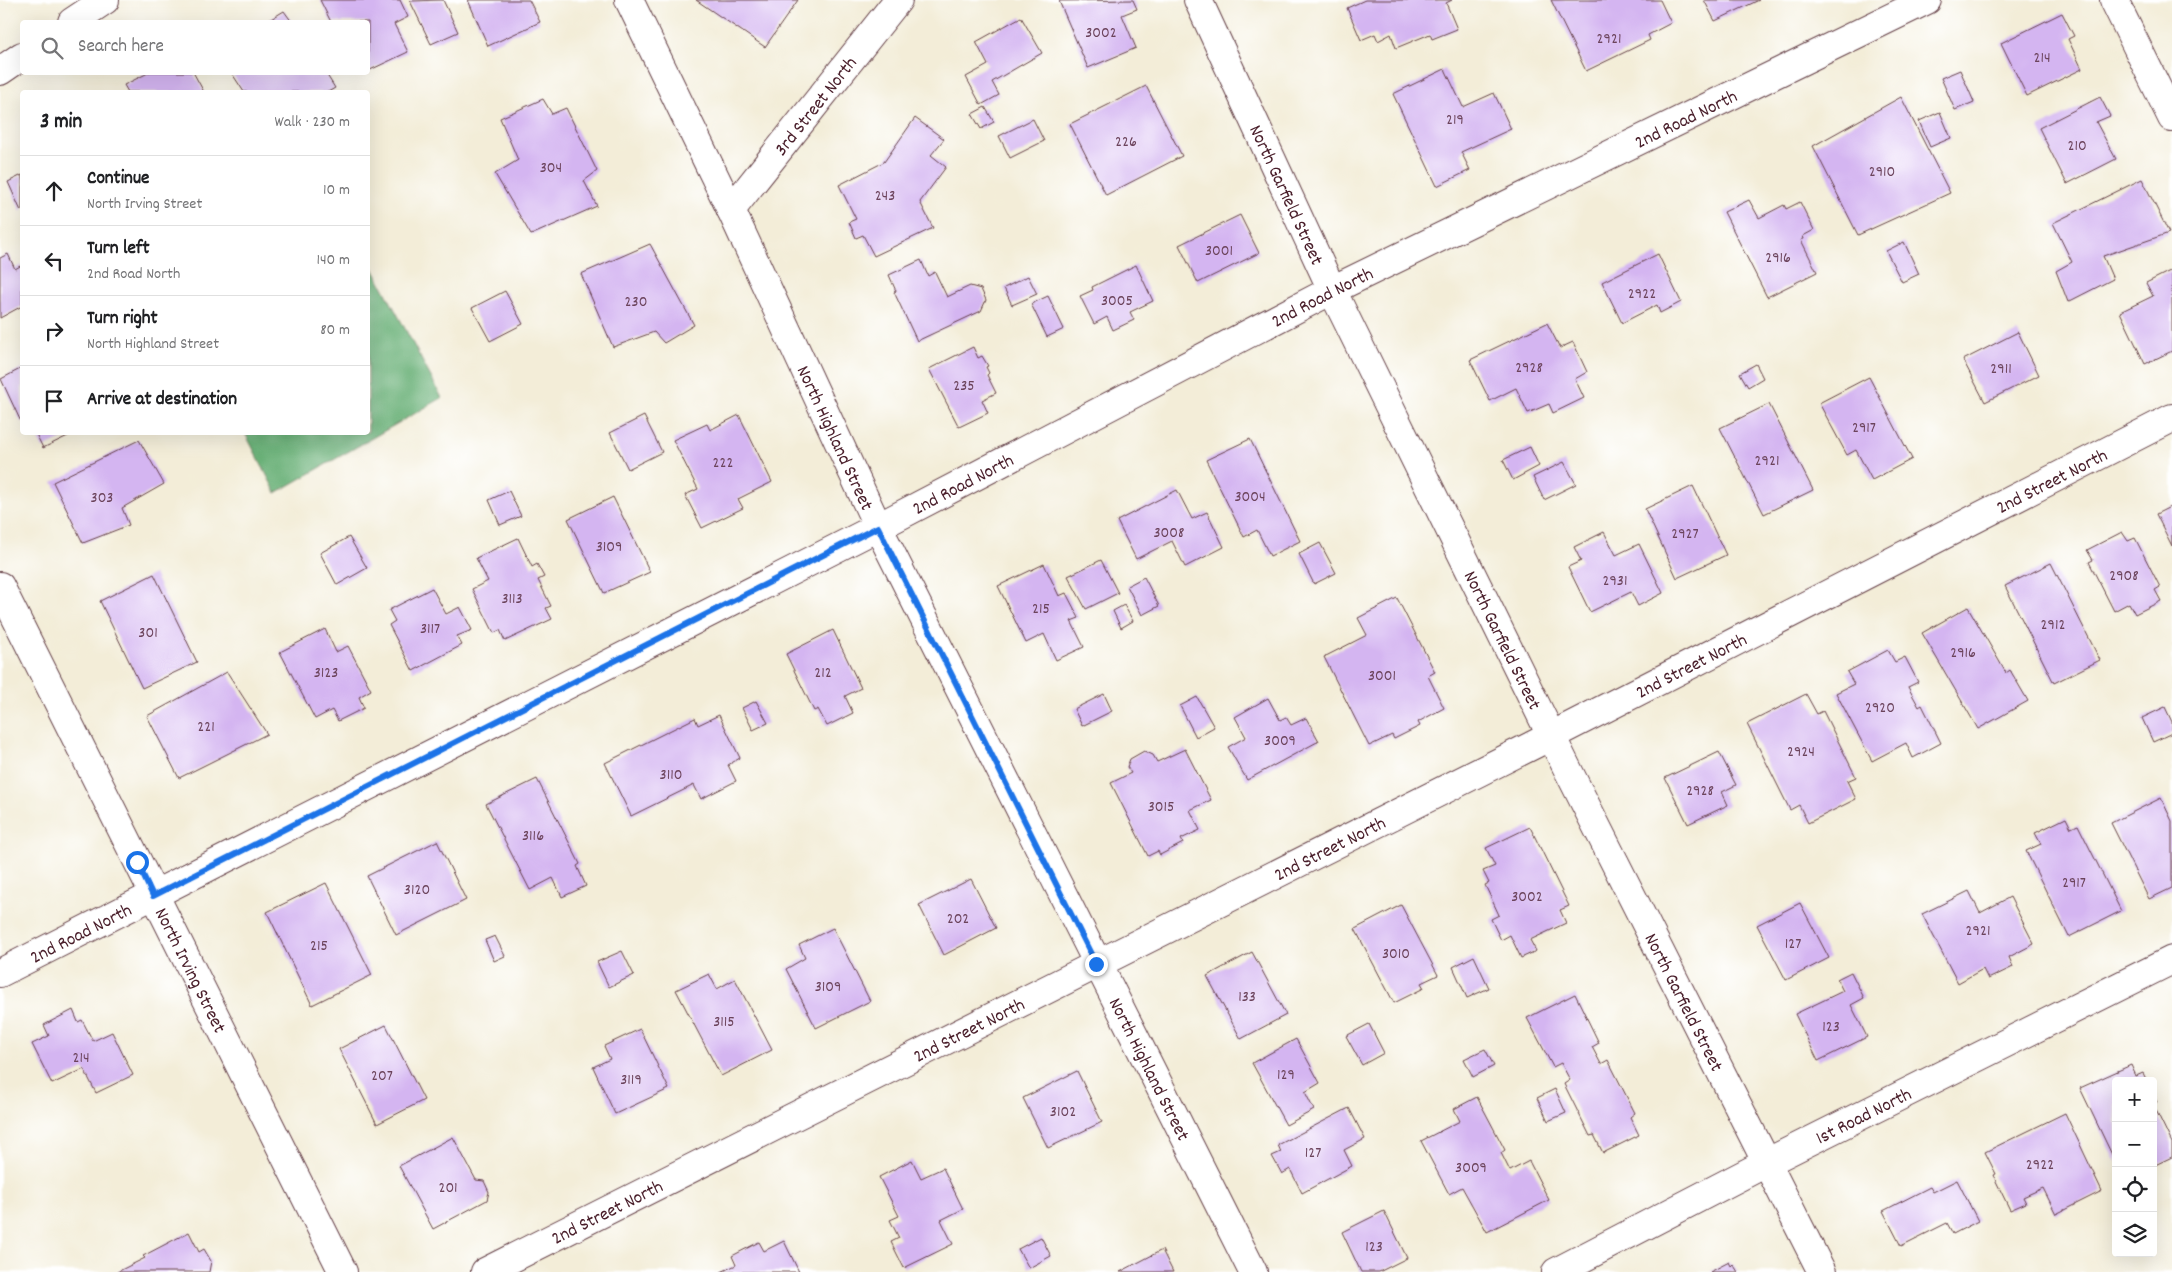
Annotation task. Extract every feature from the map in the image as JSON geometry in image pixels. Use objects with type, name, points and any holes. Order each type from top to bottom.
[{"type":"street","points":[[75,20],[105,0]]},
{"type":"street","name":"North Highland Street","points":[[629,0],[731,210],[878,527],[1096,964],[1253,1272]]},
{"type":"street","name":"3rd Street North","points":[[731,210],[898,0]]},
{"type":"street","name":"North Garfield Street","points":[[1198,0],[1332,290],[1551,736],[1822,1272]]},
{"type":"street","name":"2nd Road North","points":[[0,973],[878,527],[1332,290],[1927,0]]},
{"type":"street","points":[[2114,0],[2172,118]]},
{"type":"street","points":[[0,71],[20,57]]},
{"type":"street","name":"2nd Street North","points":[[486,1272],[1551,736],[2172,418]]},
{"type":"street","name":"North Irving Street","points":[[0,586],[153,896],[343,1272]]},
{"type":"street","name":"1st Road North","points":[[1556,1272],[1766,1163],[2172,960]]},
{"type":"green space","points":[[370,263],[442,398],[276,493],[246,435],[370,435]]},
{"type":"building","points":[[320,0],[400,0],[408,17],[394,24],[408,52],[370,70],[370,20],[330,20]]},
{"type":"building","points":[[443,0],[458,32],[431,44],[410,1]]},
{"type":"building","points":[[468,0],[529,0],[540,22],[488,46]]},
{"type":"building","points":[[696,0],[798,0],[765,47]]},
{"type":"building","points":[[1133,0],[1137,9],[1122,15],[1136,48],[1088,68],[1059,1]]},
{"type":"building","points":[[1365,0],[1452,0],[1446,3],[1457,29],[1432,39],[1430,34],[1396,48],[1391,34],[1378,41],[1375,34],[1361,40],[1347,8]]},
{"type":"building","points":[[1551,0],[1660,0],[1671,23],[1648,35],[1650,40],[1586,71]]},
{"type":"building","points":[[1704,0],[1759,0],[1715,21]]},
{"type":"building","points":[[284,11],[291,20],[269,20]]},
{"type":"building","points":[[2062,13],[2074,36],[2068,39],[2082,69],[2027,96],[2001,43]]},
{"type":"building","points":[[1021,17],[1042,53],[992,82],[999,95],[981,105],[966,77],[988,65],[976,42]]},
{"type":"building","points":[[1445,69],[1463,107],[1494,93],[1511,129],[1461,152],[1470,170],[1437,186],[1393,94]]},
{"type":"building","points":[[1960,70],[1974,102],[1955,110],[1941,78]]},
{"type":"building","points":[[144,75],[195,75],[203,90],[127,90],[124,85]]},
{"type":"building","points":[[233,75],[327,75],[335,88],[332,90],[243,90]]},
{"type":"building","points":[[1146,86],[1182,156],[1106,195],[1070,124]]},
{"type":"building","points":[[1901,97],[1950,193],[1858,235],[1813,146]]},
{"type":"building","points":[[2100,97],[2110,116],[2096,122],[2116,159],[2067,184],[2039,128]]},
{"type":"building","points":[[543,99],[552,114],[566,108],[597,171],[584,181],[597,206],[531,235],[495,174],[518,160],[500,118]]},
{"type":"building","points":[[985,107],[994,122],[981,129],[972,114]]},
{"type":"building","points":[[1940,112],[1951,138],[1930,147],[1919,121]]},
{"type":"building","points":[[915,118],[944,139],[931,155],[946,167],[920,202],[933,228],[874,256],[863,235],[856,238],[849,222],[856,219],[839,185],[884,162]]},
{"type":"building","points":[[1033,119],[1044,141],[1010,158],[999,136]]},
{"type":"building","points":[[20,176],[20,209],[8,182]]},
{"type":"building","points":[[2142,179],[2169,233],[2103,256],[2113,279],[2068,302],[2056,271],[2072,262],[2053,223]]},
{"type":"building","points":[[1749,200],[1759,218],[1784,205],[1786,209],[1800,202],[1814,230],[1803,236],[1804,239],[1801,240],[1817,272],[1767,297],[1724,212]]},
{"type":"building","points":[[1240,215],[1259,253],[1198,283],[1179,245]]},
{"type":"building","points":[[1904,242],[1919,274],[1902,282],[1886,251]]},
{"type":"building","points":[[650,244],[694,325],[664,343],[654,332],[613,347],[581,274]]},
{"type":"building","points":[[8,254],[15,269],[20,266],[20,307],[0,318],[0,258]]},
{"type":"building","points":[[1658,254],[1681,302],[1660,313],[1657,305],[1622,323],[1602,282]]},
{"type":"building","points":[[921,260],[928,276],[935,272],[947,297],[970,286],[981,289],[986,300],[981,311],[917,341],[894,292],[896,291],[889,275]]},
{"type":"building","points":[[1136,265],[1153,301],[1130,312],[1134,320],[1113,330],[1107,317],[1094,324],[1080,296],[1093,290],[1092,287]]},
{"type":"building","points":[[2172,270],[2172,351],[2145,364],[2120,312],[2153,296],[2146,283]]},
{"type":"building","points":[[1028,276],[1037,294],[1012,305],[1004,288]]},
{"type":"building","points":[[505,291],[523,324],[490,341],[472,308]]},
{"type":"building","points":[[1048,296],[1064,329],[1047,337],[1031,304]]},
{"type":"building","points":[[1547,323],[1560,348],[1573,342],[1587,372],[1575,379],[1584,398],[1553,413],[1549,404],[1528,413],[1516,388],[1490,401],[1470,360]]},
{"type":"building","points":[[2018,332],[2039,375],[1985,402],[1963,360]]},
{"type":"building","points":[[973,347],[978,358],[982,356],[988,366],[986,367],[989,373],[987,375],[996,393],[982,400],[988,413],[959,427],[929,369]]},
{"type":"building","points":[[1756,364],[1763,378],[1748,387],[1740,373]]},
{"type":"building","points":[[20,369],[20,420],[1,379]]},
{"type":"building","points":[[1869,377],[1912,459],[1872,480],[1856,450],[1847,455],[1819,403]]},
{"type":"building","points":[[1769,404],[1813,490],[1764,514],[1720,428]]},
{"type":"building","points":[[739,415],[772,482],[738,499],[743,508],[702,528],[685,495],[698,489],[673,440],[707,424],[710,430]]},
{"type":"building","points":[[644,416],[662,452],[628,469],[610,433]]},
{"type":"building","points":[[36,435],[70,435],[43,448]]},
{"type":"building","points":[[1250,439],[1300,541],[1270,556],[1257,530],[1244,537],[1206,460]]},
{"type":"building","points":[[139,440],[164,484],[122,508],[129,525],[83,543],[53,482]]},
{"type":"building","points":[[1530,447],[1539,466],[1513,480],[1503,460]]},
{"type":"building","points":[[1564,462],[1576,484],[1544,500],[1533,477]]},
{"type":"building","points":[[1693,486],[1726,555],[1677,578],[1645,509]]},
{"type":"building","points":[[1177,490],[1192,519],[1207,512],[1224,547],[1185,567],[1172,541],[1136,559],[1117,521]]},
{"type":"building","points":[[509,491],[521,516],[500,525],[489,500]]},
{"type":"building","points":[[613,497],[650,572],[604,593],[568,519]]},
{"type":"building","points":[[2172,506],[2172,546],[2156,514]]},
{"type":"building","points":[[1604,532],[1616,555],[1639,544],[1663,593],[1638,606],[1631,592],[1590,612],[1568,567],[1581,561],[1574,547]]},
{"type":"building","points":[[2122,532],[2128,541],[2135,538],[2160,587],[2155,590],[2161,601],[2135,614],[2129,603],[2114,611],[2089,562],[2093,560],[2087,550]]},
{"type":"building","points":[[349,537],[367,568],[337,585],[320,553]]},
{"type":"building","points":[[518,538],[532,567],[537,564],[544,577],[538,580],[551,606],[546,608],[552,619],[505,641],[500,630],[494,633],[472,589],[488,581],[476,558]]},
{"type":"building","points":[[1320,543],[1336,573],[1314,584],[1299,554]]},
{"type":"building","points":[[1101,560],[1118,593],[1086,609],[1068,576]]},
{"type":"building","points":[[2051,563],[2100,660],[2054,683],[2005,586]]},
{"type":"building","points":[[1044,564],[1059,596],[1066,593],[1079,618],[1071,621],[1084,647],[1056,660],[1044,634],[1026,643],[998,586]]},
{"type":"building","points":[[154,574],[197,662],[142,688],[100,601]]},
{"type":"building","points":[[1144,577],[1159,606],[1142,615],[1127,586]]},
{"type":"building","points":[[432,588],[446,614],[460,607],[472,630],[457,636],[462,645],[413,671],[389,625],[395,621],[389,610]]},
{"type":"building","points":[[1397,598],[1435,672],[1428,676],[1444,708],[1418,722],[1420,726],[1394,739],[1392,735],[1369,746],[1324,657],[1367,635],[1358,618]]},
{"type":"building","points":[[1124,605],[1133,621],[1121,628],[1113,611]]},
{"type":"building","points":[[1968,607],[2006,673],[2010,670],[2028,701],[1978,729],[1922,633]]},
{"type":"building","points":[[325,629],[336,652],[348,646],[371,690],[359,697],[364,708],[338,721],[332,710],[315,719],[280,652]]},
{"type":"building","points":[[833,630],[861,688],[845,696],[853,713],[827,726],[818,709],[814,711],[786,654]]},
{"type":"building","points":[[1888,650],[1895,662],[1905,657],[1918,682],[1908,687],[1919,707],[1922,705],[1941,743],[1913,758],[1906,743],[1872,761],[1836,693],[1854,684],[1847,672]]},
{"type":"building","points":[[227,672],[267,734],[179,778],[147,716]]},
{"type":"building","points":[[1104,694],[1112,711],[1082,726],[1074,709]]},
{"type":"building","points":[[1806,694],[1817,714],[1823,711],[1856,777],[1847,781],[1856,799],[1808,823],[1799,805],[1790,810],[1747,724]]},
{"type":"building","points":[[1197,697],[1214,727],[1196,737],[1180,706]]},
{"type":"building","points":[[1268,698],[1280,720],[1286,717],[1291,725],[1306,718],[1319,741],[1247,780],[1228,747],[1246,737],[1235,717]]},
{"type":"building","points":[[756,701],[768,723],[753,730],[742,708]]},
{"type":"building","points":[[2165,707],[2172,722],[2172,733],[2153,742],[2142,718]]},
{"type":"building","points":[[719,715],[740,758],[728,765],[736,781],[701,799],[694,785],[631,816],[605,763],[695,718],[698,725]]},
{"type":"building","points":[[1185,749],[1211,800],[1190,810],[1200,830],[1181,839],[1183,843],[1160,855],[1158,851],[1148,856],[1111,783],[1131,773],[1127,767],[1130,759],[1144,751],[1153,755],[1157,762]]},
{"type":"building","points":[[1719,752],[1736,785],[1722,792],[1728,805],[1688,824],[1665,778]]},
{"type":"building","points":[[537,779],[580,864],[577,866],[586,886],[562,897],[553,878],[530,890],[486,804]]},
{"type":"building","points":[[2161,798],[2172,821],[2172,888],[2149,899],[2111,823]]},
{"type":"building","points":[[2066,818],[2071,828],[2078,825],[2121,911],[2069,937],[2026,851],[2041,844],[2035,833]]},
{"type":"building","points":[[1530,827],[1569,906],[1560,910],[1566,923],[1530,940],[1536,951],[1521,958],[1510,935],[1501,940],[1491,919],[1499,915],[1485,885],[1489,883],[1483,871],[1495,866],[1486,848]]},
{"type":"building","points":[[437,841],[466,900],[396,935],[367,876]]},
{"type":"building","points":[[971,879],[996,928],[944,955],[919,905]]},
{"type":"building","points":[[326,883],[372,975],[312,1005],[267,912]]},
{"type":"building","points":[[1969,891],[1980,913],[2010,897],[2034,944],[2009,957],[2013,967],[1988,979],[1983,969],[1958,983],[1922,914]]},
{"type":"building","points":[[1800,903],[1829,958],[1786,980],[1757,925]]},
{"type":"building","points":[[1401,905],[1438,975],[1421,983],[1424,988],[1394,1003],[1355,929]]},
{"type":"building","points":[[833,928],[870,1001],[816,1028],[786,969],[805,958],[799,945]]},
{"type":"building","points":[[495,936],[505,956],[494,961],[485,940]]},
{"type":"building","points":[[622,951],[634,975],[609,987],[597,962]]},
{"type":"building","points":[[1252,952],[1286,1015],[1241,1039],[1207,976]]},
{"type":"building","points":[[1474,956],[1489,988],[1467,998],[1453,967]]},
{"type":"building","points":[[1851,972],[1864,998],[1851,1005],[1867,1037],[1818,1061],[1795,1014],[1843,991],[1837,979]]},
{"type":"building","points":[[709,974],[717,989],[735,979],[772,1050],[721,1076],[676,990]]},
{"type":"building","points":[[1575,994],[1599,1043],[1592,1047],[1601,1064],[1608,1060],[1635,1113],[1630,1117],[1639,1135],[1603,1153],[1594,1135],[1590,1136],[1564,1084],[1570,1080],[1561,1063],[1553,1067],[1527,1018]]},
{"type":"building","points":[[73,1010],[78,1022],[82,1020],[93,1041],[112,1032],[133,1075],[96,1093],[84,1069],[52,1084],[32,1044],[49,1036],[44,1025]]},
{"type":"building","points":[[1369,1024],[1384,1053],[1362,1065],[1346,1036]]},
{"type":"building","points":[[386,1025],[424,1100],[377,1124],[339,1049]]},
{"type":"building","points":[[640,1029],[669,1089],[615,1114],[593,1067],[610,1059],[604,1046]]},
{"type":"building","points":[[1296,1039],[1320,1083],[1305,1092],[1314,1110],[1286,1125],[1252,1063]]},
{"type":"building","points":[[1485,1049],[1494,1066],[1473,1077],[1464,1059]]},
{"type":"building","points":[[2131,1065],[2136,1076],[2143,1073],[2145,1077],[2112,1077],[2112,1155],[2080,1088]]},
{"type":"building","points":[[1077,1071],[1102,1122],[1048,1148],[1023,1098]]},
{"type":"building","points":[[1555,1089],[1566,1113],[1548,1121],[1537,1098]]},
{"type":"building","points":[[1477,1097],[1505,1150],[1501,1153],[1510,1171],[1529,1161],[1549,1200],[1487,1232],[1462,1187],[1449,1194],[1421,1141],[1460,1121],[1454,1109]]},
{"type":"building","points":[[1349,1108],[1365,1139],[1344,1150],[1352,1166],[1302,1193],[1290,1169],[1282,1174],[1272,1156],[1281,1152],[1278,1145]]},
{"type":"building","points":[[2157,1112],[2172,1143],[2172,1157],[2157,1164]]},
{"type":"building","points":[[2065,1113],[2102,1191],[2056,1214],[2043,1188],[2023,1197],[2026,1203],[2010,1210],[1993,1175],[1996,1174],[1985,1152]]},
{"type":"building","points":[[453,1137],[476,1180],[484,1181],[489,1192],[487,1200],[433,1229],[399,1166]]},
{"type":"building","points":[[912,1160],[921,1178],[943,1168],[963,1209],[941,1220],[953,1244],[904,1268],[891,1242],[899,1238],[890,1220],[899,1216],[879,1177]]},
{"type":"building","points":[[1957,1180],[1978,1221],[1953,1234],[1947,1223],[1901,1246],[1883,1211],[1930,1187],[1933,1192]]},
{"type":"building","points":[[1384,1211],[1407,1258],[1379,1272],[1361,1272],[1342,1232]]},
{"type":"building","points":[[189,1232],[199,1252],[204,1249],[211,1261],[209,1272],[117,1272],[145,1258],[143,1256]]},
{"type":"building","points":[[1041,1237],[1051,1256],[1029,1268],[1018,1249]]},
{"type":"building","points":[[784,1241],[799,1272],[721,1272],[736,1265],[732,1256],[759,1242],[764,1251]]},
{"type":"building","points":[[1162,1250],[1173,1272],[1120,1272]]},
{"type":"building","points":[[1729,1262],[1731,1266],[1733,1264],[1738,1272],[1710,1272]]},
{"type":"route","points":[[137,862],[153,896],[878,527],[1096,964]]}]
